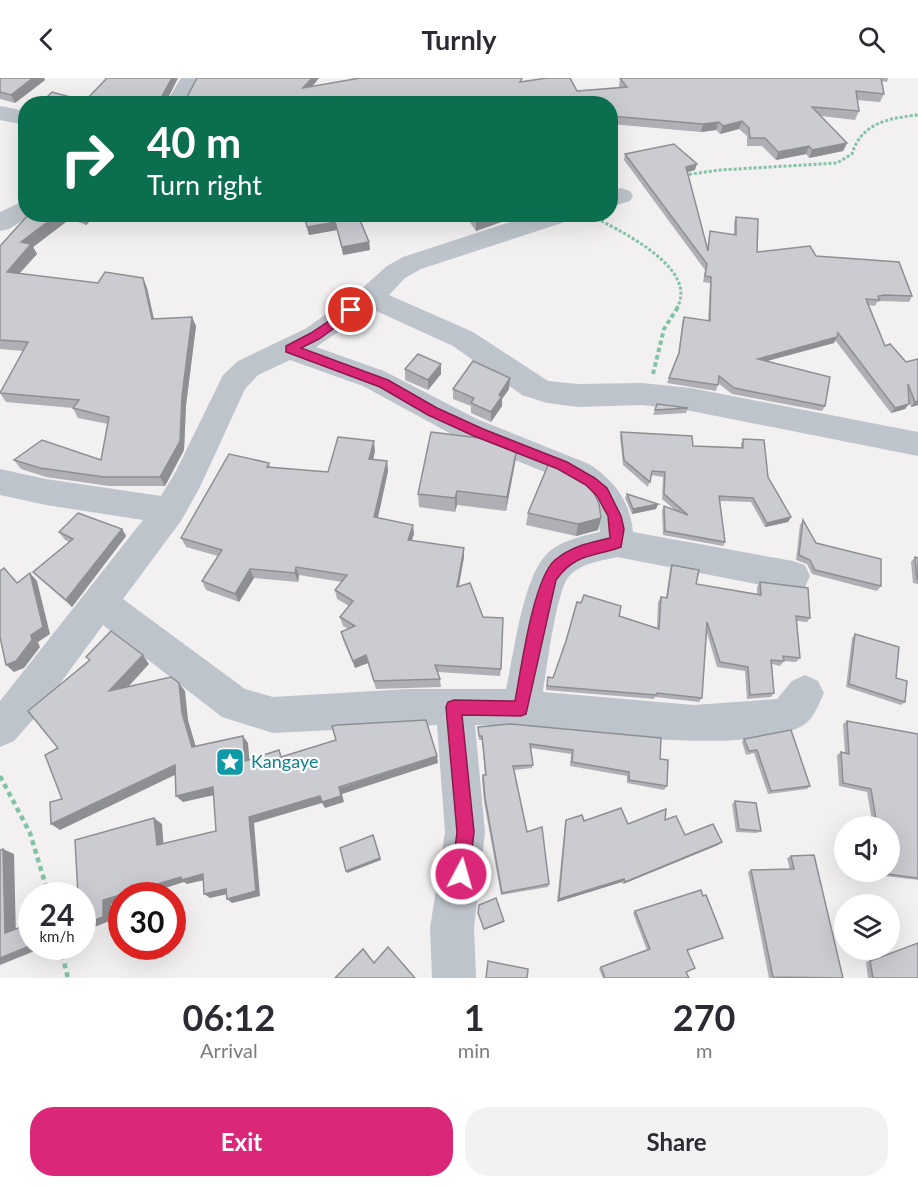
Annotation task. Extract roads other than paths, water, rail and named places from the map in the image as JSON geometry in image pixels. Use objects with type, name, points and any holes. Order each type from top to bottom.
[{"type":"street","points":[[181,96],[192,78]]},
{"type":"street","points":[[0,113],[18,116]]},
{"type":"street","points":[[0,223],[18,213]]},
{"type":"street","points":[[0,728],[24,702],[169,511],[189,478],[233,383],[249,368],[315,336],[370,297],[396,272],[412,263],[538,222]]},
{"type":"street","points":[[370,297],[463,339],[532,387],[544,392],[566,396],[645,394],[785,416],[918,444]]},
{"type":"street","points":[[290,349],[384,384],[432,412],[478,433],[563,466],[590,481],[602,492],[614,516],[618,529],[616,543]]},
{"type":"street","points":[[0,482],[46,492],[169,511]]},
{"type":"street","points":[[521,709],[543,598],[550,578],[558,566],[580,551],[616,543],[793,576]]},
{"type":"street","points":[[100,602],[235,704],[273,715],[408,707],[454,707],[521,709],[694,723],[780,717],[794,710],[805,693]]},
{"type":"street","points":[[454,707],[465,832],[452,928],[454,978]]},
{"type":"place","name":"Kangaye","points":[[230,762]]}]
